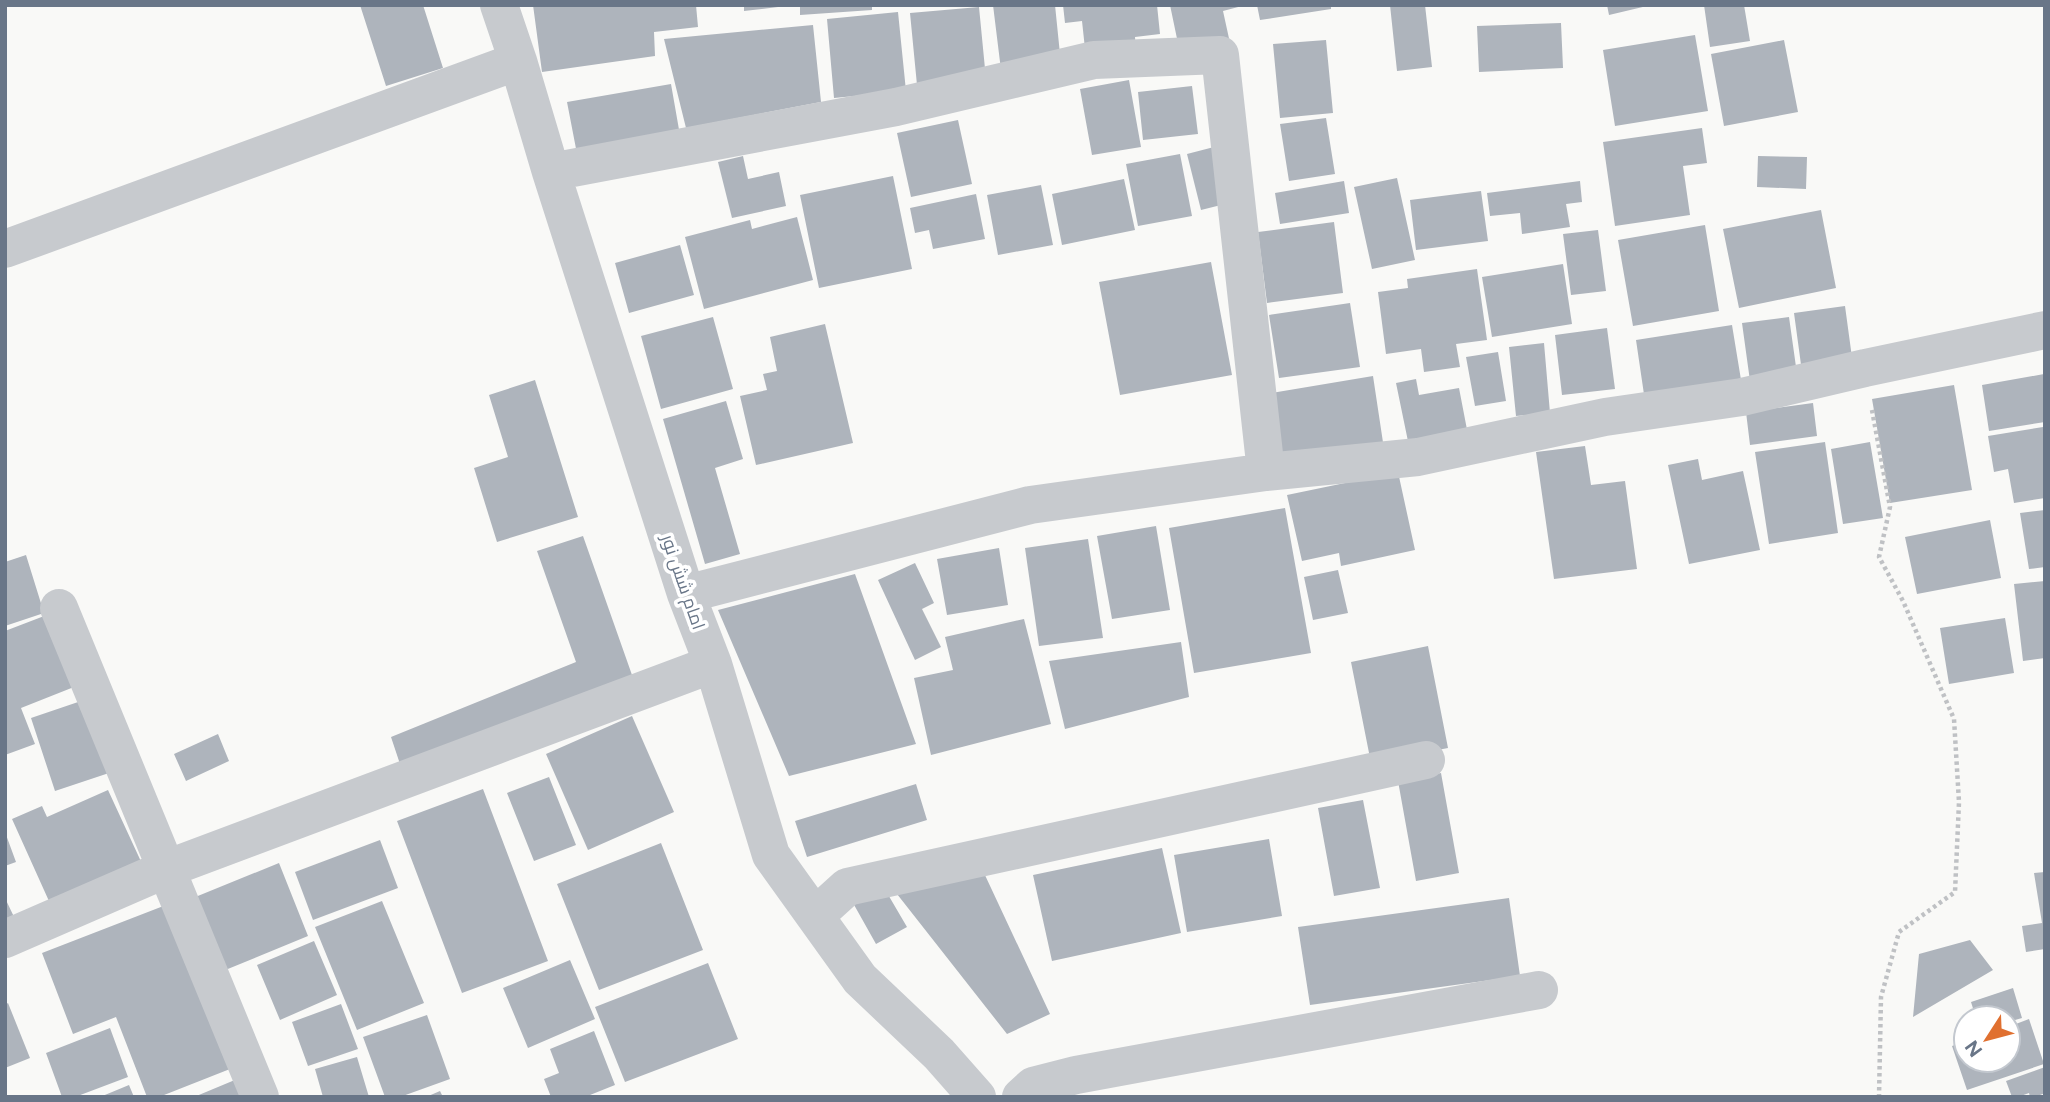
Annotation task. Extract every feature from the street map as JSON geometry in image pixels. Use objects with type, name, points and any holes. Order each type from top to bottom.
[{"type":"street","name":"امام شش نور","points":[[499,5],[686,594],[713,664],[771,855],[860,979],[939,1054],[977,1097]]},
{"type":"street","points":[[551,172],[896,107],[1094,60],[1220,55],[1266,472]]},
{"type":"street","points":[[5,248],[518,61]]},
{"type":"street","points":[[686,594],[1030,505],[1266,472],[1418,457],[1605,416],[1742,397],[2045,330]]},
{"type":"street","points":[[59,608],[260,1097]]},
{"type":"street","points":[[5,939],[166,869],[713,664]]},
{"type":"street","points":[[815,916],[847,887],[1426,760]]},
{"type":"street","points":[[1021,1097],[1033,1086],[1076,1075],[1539,990]]},
{"type":"path","points":[[1865,368],[1890,507],[1879,557],[1903,601],[1954,719],[1959,802],[1955,892],[1899,932],[1881,997],[1879,1097]]},
{"type":"building","points":[[360,5],[423,5],[443,68],[386,86]]},
{"type":"building","points":[[533,5],[696,5],[698,27],[654,32],[655,56],[542,72]]},
{"type":"building","points":[[744,5],[778,5],[778,7],[744,11]]},
{"type":"building","points":[[800,5],[872,5],[872,10],[800,15]]},
{"type":"building","points":[[993,5],[1055,5],[1061,64],[1001,70]]},
{"type":"building","points":[[1063,5],[1157,5],[1160,34],[1135,37],[1136,52],[1086,58],[1082,21],[1065,23]]},
{"type":"building","points":[[1170,5],[1242,6],[1223,11],[1230,43],[1180,53]]},
{"type":"building","points":[[1257,5],[1331,5],[1331,9],[1260,20]]},
{"type":"building","points":[[1390,5],[1425,5],[1432,67],[1397,71]]},
{"type":"building","points":[[1607,5],[1647,5],[1647,6],[1609,15]]},
{"type":"building","points":[[1704,5],[1744,5],[1750,41],[1710,47]]},
{"type":"building","points":[[979,7],[986,79],[917,85],[910,13]]},
{"type":"building","points":[[898,12],[906,91],[834,98],[827,19]]},
{"type":"building","points":[[1561,23],[1563,68],[1479,72],[1477,26]]},
{"type":"building","points":[[813,25],[821,102],[686,128],[664,39]]},
{"type":"building","points":[[1695,35],[1708,111],[1615,126],[1603,50]]},
{"type":"building","points":[[1326,40],[1333,113],[1280,118],[1273,44]]},
{"type":"building","points":[[1784,40],[1798,112],[1724,126],[1711,54]]},
{"type":"building","points":[[1129,80],[1141,147],[1092,155],[1080,89]]},
{"type":"building","points":[[671,84],[681,141],[578,159],[567,102]]},
{"type":"building","points":[[1192,86],[1198,134],[1143,140],[1138,92]]},
{"type":"building","points":[[1326,118],[1335,174],[1289,181],[1280,124]]},
{"type":"building","points":[[958,120],[972,184],[911,197],[897,133]]},
{"type":"building","points":[[1702,128],[1707,163],[1683,166],[1690,215],[1615,226],[1603,142]]},
{"type":"building","points":[[1214,147],[1229,203],[1201,210],[1187,154]]},
{"type":"building","points":[[1180,154],[1192,216],[1138,226],[1126,164]]},
{"type":"building","points":[[743,156],[748,179],[779,172],[786,206],[732,218],[718,162]]},
{"type":"building","points":[[1758,156],[1807,157],[1806,189],[1757,187]]},
{"type":"building","points":[[893,176],[912,269],[819,288],[800,195]]},
{"type":"building","points":[[1397,178],[1415,260],[1372,269],[1354,187]]},
{"type":"building","points":[[1124,179],[1135,230],[1062,245],[1052,194]]},
{"type":"building","points":[[1344,181],[1349,213],[1280,224],[1275,193]]},
{"type":"building","points":[[1580,181],[1582,202],[1566,204],[1570,227],[1522,234],[1520,213],[1490,216],[1487,193]]},
{"type":"building","points":[[1041,185],[1053,245],[998,255],[987,195]]},
{"type":"building","points":[[1481,191],[1488,241],[1416,250],[1410,200]]},
{"type":"building","points":[[976,194],[985,239],[933,249],[929,230],[915,233],[910,208]]},
{"type":"building","points":[[1821,210],[1836,288],[1739,308],[1723,229]]},
{"type":"building","points":[[797,217],[813,280],[704,309],[685,237],[750,220],[752,229]]},
{"type":"building","points":[[1334,222],[1343,293],[1267,303],[1258,232]]},
{"type":"building","points":[[1705,225],[1719,311],[1633,326],[1618,240]]},
{"type":"building","points":[[1598,230],[1606,291],[1571,295],[1563,234]]},
{"type":"building","points":[[680,245],[694,295],[629,313],[615,263]]},
{"type":"building","points":[[1211,262],[1232,375],[1120,395],[1099,282]]},
{"type":"building","points":[[1563,264],[1572,324],[1492,337],[1482,277]]},
{"type":"building","points":[[1477,269],[1487,340],[1456,344],[1460,367],[1424,372],[1421,349],[1386,354],[1378,292],[1408,288],[1407,279]]},
{"type":"building","points":[[1350,303],[1360,367],[1279,378],[1269,315]]},
{"type":"building","points":[[1845,306],[1853,365],[1802,372],[1794,313]]},
{"type":"building","points":[[713,317],[733,389],[661,409],[641,336]]},
{"type":"building","points":[[1789,317],[1797,374],[1750,381],[1742,323]]},
{"type":"building","points":[[825,324],[853,443],[756,465],[740,396],[767,390],[763,374],[777,371],[770,337]]},
{"type":"building","points":[[1732,325],[1743,392],[1646,408],[1636,340]]},
{"type":"building","points":[[1607,328],[1615,389],[1562,395],[1555,335]]},
{"type":"building","points":[[1544,343],[1550,413],[1516,416],[1509,347]]},
{"type":"building","points":[[1498,352],[1506,401],[1475,406],[1466,357]]},
{"type":"building","points":[[2044,374],[2045,422],[1989,431],[1982,385]]},
{"type":"building","points":[[1373,376],[1384,449],[1278,466],[1266,394]]},
{"type":"building","points":[[1416,379],[1419,395],[1459,388],[1469,440],[1410,451],[1396,383]]},
{"type":"building","points":[[535,380],[578,517],[497,542],[474,468],[508,457],[489,395]]},
{"type":"building","points":[[1954,385],[1972,490],[1890,503],[1872,399]]},
{"type":"building","points":[[726,401],[743,459],[715,468],[740,554],[705,564],[663,419]]},
{"type":"building","points":[[1813,403],[1817,436],[1750,445],[1746,412]]},
{"type":"building","points":[[2043,427],[2045,498],[2014,503],[2008,469],[1994,472],[1988,436]]},
{"type":"building","points":[[1825,442],[1838,533],[1769,544],[1755,452]]},
{"type":"building","points":[[1870,442],[1883,518],[1843,524],[1831,449]]},
{"type":"building","points":[[1585,446],[1591,485],[1625,481],[1637,569],[1554,579],[1536,452]]},
{"type":"building","points":[[1698,459],[1702,480],[1743,471],[1760,550],[1689,564],[1668,465]]},
{"type":"building","points":[[1398,472],[1415,550],[1341,566],[1339,553],[1302,561],[1287,495]]},
{"type":"building","points":[[1285,508],[1311,653],[1194,673],[1169,528]]},
{"type":"building","points":[[2045,510],[2045,567],[2029,569],[2020,513]]},
{"type":"building","points":[[1990,520],[2001,578],[1917,594],[1905,537]]},
{"type":"building","points":[[1156,526],[1170,610],[1112,619],[1097,536]]},
{"type":"building","points":[[583,536],[632,675],[401,767],[391,737],[576,662],[537,551]]},
{"type":"building","points":[[1088,539],[1103,638],[1039,646],[1025,548]]},
{"type":"building","points":[[999,548],[1008,605],[947,615],[937,559]]},
{"type":"building","points":[[26,555],[44,613],[5,626],[5,562]]},
{"type":"building","points":[[915,563],[934,603],[922,609],[941,647],[915,660],[878,580]]},
{"type":"building","points":[[1338,570],[1348,613],[1313,620],[1304,577]]},
{"type":"building","points":[[855,574],[916,744],[789,776],[718,610]]},
{"type":"building","points":[[2045,581],[2045,658],[2023,661],[2014,584]]},
{"type":"building","points":[[52,613],[79,685],[21,708],[35,744],[5,755],[5,631]]},
{"type":"building","points":[[2005,618],[2014,673],[1949,684],[1940,628]]},
{"type":"building","points":[[1024,619],[1051,724],[931,755],[914,678],[953,670],[945,637]]},
{"type":"building","points":[[1181,642],[1189,697],[1065,729],[1049,661]]},
{"type":"building","points":[[1428,646],[1448,748],[1371,763],[1351,662]]},
{"type":"building","points":[[84,700],[109,773],[55,791],[31,718]]},
{"type":"building","points":[[632,716],[674,812],[588,850],[546,754]]},
{"type":"building","points":[[218,734],[229,761],[186,781],[174,754]]},
{"type":"building","points":[[1441,773],[1459,873],[1416,881],[1398,781]]},
{"type":"building","points":[[549,777],[576,845],[534,861],[507,793]]},
{"type":"building","points":[[916,784],[927,820],[807,857],[795,821]]},
{"type":"building","points":[[483,789],[548,961],[462,993],[397,821]]},
{"type":"building","points":[[108,790],[144,868],[53,910],[12,819],[42,806],[47,817]]},
{"type":"building","points":[[1363,800],[1380,888],[1334,896],[1318,808]]},
{"type":"building","points":[[5,832],[16,862],[5,866]]},
{"type":"building","points":[[1269,839],[1282,916],[1187,932],[1174,855]]},
{"type":"building","points":[[380,840],[398,888],[313,920],[295,872]]},
{"type":"building","points":[[661,843],[703,950],[599,990],[557,884]]},
{"type":"building","points":[[1162,848],[1181,933],[1052,961],[1033,875]]},
{"type":"building","points":[[279,863],[308,936],[218,973],[188,900]]},
{"type":"building","points":[[2045,872],[2045,949],[2026,952],[2022,926],[2042,923],[2034,873]]},
{"type":"building","points":[[984,873],[1050,1014],[1007,1034],[897,894]]},
{"type":"building","points":[[883,886],[907,927],[876,944],[853,903]]},
{"type":"building","points":[[5,898],[15,919],[5,923]]},
{"type":"building","points":[[1509,898],[1520,976],[1310,1005],[1298,927]]},
{"type":"building","points":[[382,901],[424,1003],[357,1030],[315,927]]},
{"type":"building","points":[[166,905],[230,1069],[159,1097],[147,1097],[116,1017],[73,1034],[42,953]]},
{"type":"building","points":[[1970,940],[1993,970],[1913,1017],[1919,954]]},
{"type":"building","points":[[314,941],[337,995],[280,1020],[257,965]]},
{"type":"building","points":[[570,960],[595,1019],[528,1048],[503,988]]},
{"type":"building","points":[[708,963],[738,1039],[625,1082],[595,1007]]},
{"type":"building","points":[[2013,988],[2018,1004],[1972,1004]]},
{"type":"building","points":[[8,1003],[30,1058],[5,1068],[5,1005]]},
{"type":"building","points":[[341,1004],[358,1049],[308,1066],[292,1022]]},
{"type":"building","points":[[427,1015],[450,1079],[400,1097],[385,1097],[363,1037]]},
{"type":"building","points":[[2029,1019],[2044,1064],[2022,1071],[2022,1022]]},
{"type":"building","points":[[110,1028],[128,1077],[75,1097],[62,1097],[46,1053]]},
{"type":"building","points":[[594,1031],[615,1085],[585,1097],[551,1097],[544,1079],[559,1073],[550,1049]]},
{"type":"building","points":[[357,1057],[369,1097],[323,1097],[315,1069]]},
{"type":"building","points":[[2045,1067],[2045,1093],[2035,1097],[2030,1097],[2029,1093],[2012,1097],[2006,1081]]},
{"type":"building","points":[[1962,1074],[2014,1074],[1967,1090]]},
{"type":"building","points":[[242,1077],[251,1097],[194,1097]]},
{"type":"building","points":[[129,1085],[134,1097],[100,1097]]},
{"type":"building","points":[[440,1091],[443,1097],[426,1097]]}]
